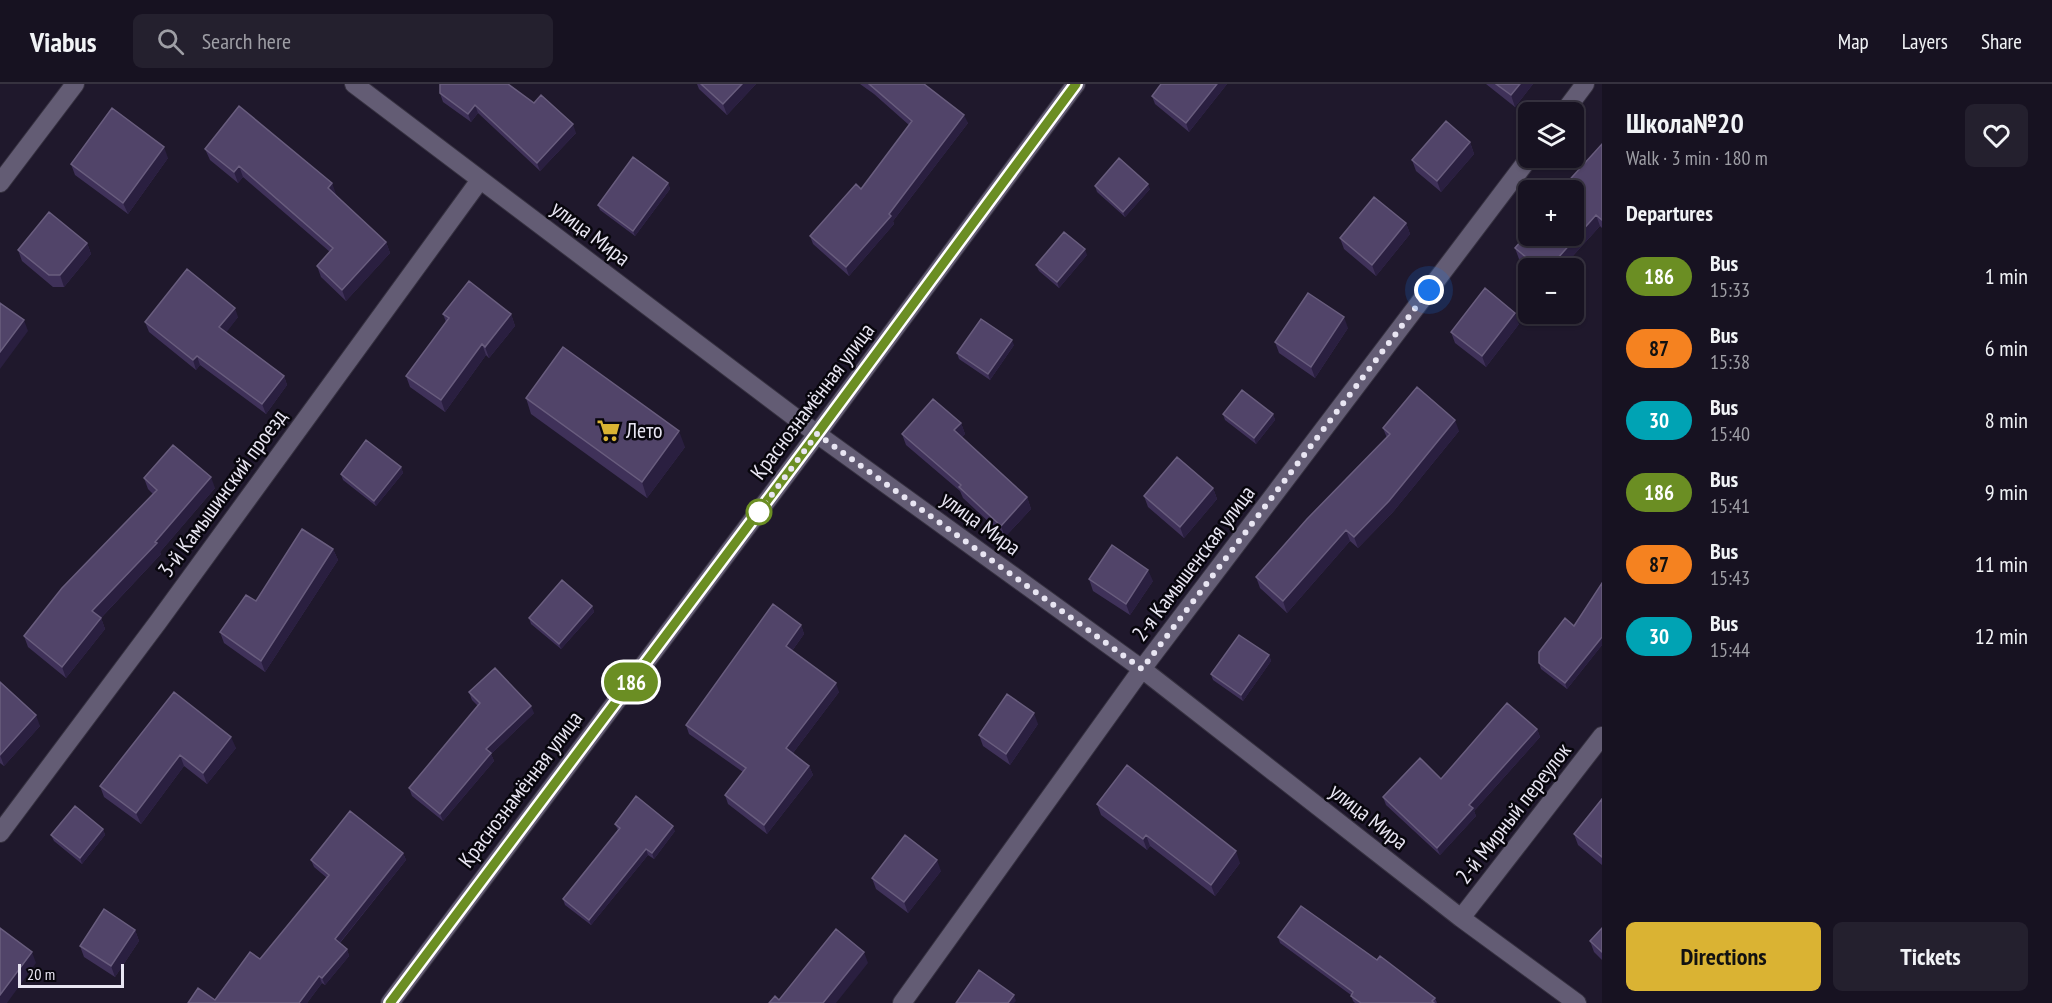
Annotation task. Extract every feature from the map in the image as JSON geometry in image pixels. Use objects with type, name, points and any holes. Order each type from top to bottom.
[{"type":"street","points":[[0,183],[75,84]]},
{"type":"street","name":"улица Мира","points":[[354,84],[817,434],[1142,669],[1461,918],[1577,1003]]},
{"type":"street","name":"Краснознамённая улица","points":[[390,1003],[817,434],[1076,84]]},
{"type":"street","points":[[1571,102],[1585,84]]},
{"type":"street","name":"2-я Камышенская улица","points":[[902,1003],[1142,669],[1521,168]]},
{"type":"street","name":"3-й Камышинский проезд","points":[[0,833],[158,622],[480,180]]},
{"type":"street","name":"2-й Мирный переулок","points":[[1461,918],[1602,736]]},
{"type":"building","points":[[440,84],[508,84],[534,103],[541,95],[573,124],[537,163],[475,105],[468,114],[440,93]]},
{"type":"building","points":[[701,84],[742,84],[723,104]]},
{"type":"building","points":[[869,84],[924,84],[964,115],[889,214],[891,216],[846,267],[810,236],[856,184],[861,189],[912,121]]},
{"type":"building","points":[[1161,84],[1217,84],[1186,123],[1152,96]]},
{"type":"building","points":[[1496,84],[1520,84],[1511,95]]},
{"type":"building","points":[[239,106],[332,183],[328,188],[386,242],[342,290],[317,266],[333,248],[239,166],[234,172],[205,149]]},
{"type":"building","points":[[112,108],[164,147],[123,203],[71,164]]},
{"type":"building","points":[[1446,121],[1470,142],[1437,181],[1412,160]]},
{"type":"building","points":[[1602,144],[1602,220],[1596,215],[1584,229],[1584,180],[1569,180],[1580,168],[1584,168],[1584,164]]},
{"type":"building","points":[[633,157],[668,183],[633,231],[598,205]]},
{"type":"building","points":[[1119,158],[1148,184],[1123,212],[1095,186]]},
{"type":"building","points":[[1374,197],[1406,223],[1372,265],[1340,238]]},
{"type":"building","points":[[49,212],[87,243],[60,275],[49,275],[18,250]]},
{"type":"building","points":[[1064,232],[1085,249],[1057,282],[1036,265]]},
{"type":"building","points":[[1518,245],[1569,246],[1558,258],[1527,258],[1515,248]]},
{"type":"building","points":[[187,269],[235,308],[219,327],[284,376],[262,404],[197,356],[193,360],[145,322]]},
{"type":"building","points":[[469,281],[511,314],[485,347],[482,344],[441,400],[406,376],[449,318],[443,314]]},
{"type":"building","points":[[1485,288],[1515,313],[1482,356],[1451,332]]},
{"type":"building","points":[[1308,293],[1344,317],[1311,367],[1275,342]]},
{"type":"building","points":[[0,303],[24,320],[0,352]]},
{"type":"building","points":[[981,319],[1012,340],[988,374],[957,353]]},
{"type":"building","name":"Лето","points":[[563,347],[679,431],[642,482],[526,398]]},
{"type":"building","points":[[1417,387],[1455,420],[1389,501],[1354,537],[1346,530],[1283,601],[1256,577],[1307,519],[1390,434],[1383,428]]},
{"type":"building","points":[[1242,390],[1273,414],[1254,438],[1223,414]]},
{"type":"building","points":[[933,399],[961,423],[954,430],[1027,497],[1001,526],[959,487],[961,485],[902,434]]},
{"type":"building","points":[[366,440],[401,467],[374,501],[341,474]]},
{"type":"building","points":[[173,445],[211,477],[155,542],[157,543],[92,611],[101,618],[62,667],[24,636],[62,588],[157,490],[144,478]]},
{"type":"building","points":[[1177,457],[1213,488],[1180,527],[1144,496]]},
{"type":"building","points":[[302,529],[333,549],[261,661],[220,632],[246,595],[256,601]]},
{"type":"building","points":[[1112,545],[1148,570],[1126,604],[1089,579]]},
{"type":"building","points":[[562,580],[592,606],[559,644],[529,618]]},
{"type":"building","points":[[1602,583],[1602,637],[1565,683],[1539,663],[1539,652],[1565,618],[1574,626]]},
{"type":"building","points":[[773,604],[801,625],[786,646],[836,683],[786,748],[809,766],[764,825],[725,795],[746,768],[686,725]]},
{"type":"building","points":[[1239,635],[1269,655],[1241,695],[1211,674]]},
{"type":"building","points":[[495,668],[531,706],[486,749],[491,753],[440,814],[409,788],[480,703],[469,692]]},
{"type":"building","points":[[0,682],[36,715],[0,755]]},
{"type":"building","points":[[174,692],[231,737],[203,773],[180,755],[136,813],[100,786]]},
{"type":"building","points":[[1007,694],[1034,713],[1006,754],[979,735]]},
{"type":"building","points":[[1507,703],[1537,729],[1469,805],[1473,808],[1437,848],[1383,797],[1420,758],[1441,779]]},
{"type":"building","points":[[1127,765],[1236,851],[1211,885],[1146,835],[1143,839],[1097,804]]},
{"type":"building","points":[[636,796],[673,826],[652,853],[646,849],[589,920],[563,899],[620,828],[615,824]]},
{"type":"building","points":[[1602,799],[1602,857],[1574,834]]},
{"type":"building","points":[[75,806],[103,829],[80,858],[51,835]]},
{"type":"building","points":[[350,811],[403,853],[335,939],[347,949],[322,978],[319,976],[299,1003],[188,1003],[198,988],[215,1000],[250,952],[260,959],[329,875],[311,860]]},
{"type":"building","points":[[905,835],[937,860],[904,902],[872,878]]},
{"type":"building","points":[[1301,906],[1377,960],[1380,956],[1435,998],[1432,1001],[1434,1003],[1361,1003],[1351,996],[1353,992],[1278,937]]},
{"type":"building","points":[[104,909],[135,930],[111,966],[80,946]]},
{"type":"building","points":[[0,928],[32,952],[0,995]]},
{"type":"building","points":[[1602,928],[1602,952],[1590,941]]},
{"type":"building","points":[[836,929],[864,952],[823,1003],[769,1003],[775,996],[779,1000]]},
{"type":"building","points":[[979,970],[1014,995],[1008,1003],[956,1003]]},
{"type":"bus line","name":"186","points":[[390,1003],[817,434],[1076,84]]},
{"type":"place","name":"Лето","points":[[608,430]]},
{"type":"route","points":[[759,512],[817,434],[1142,669],[1429,290]]}]
